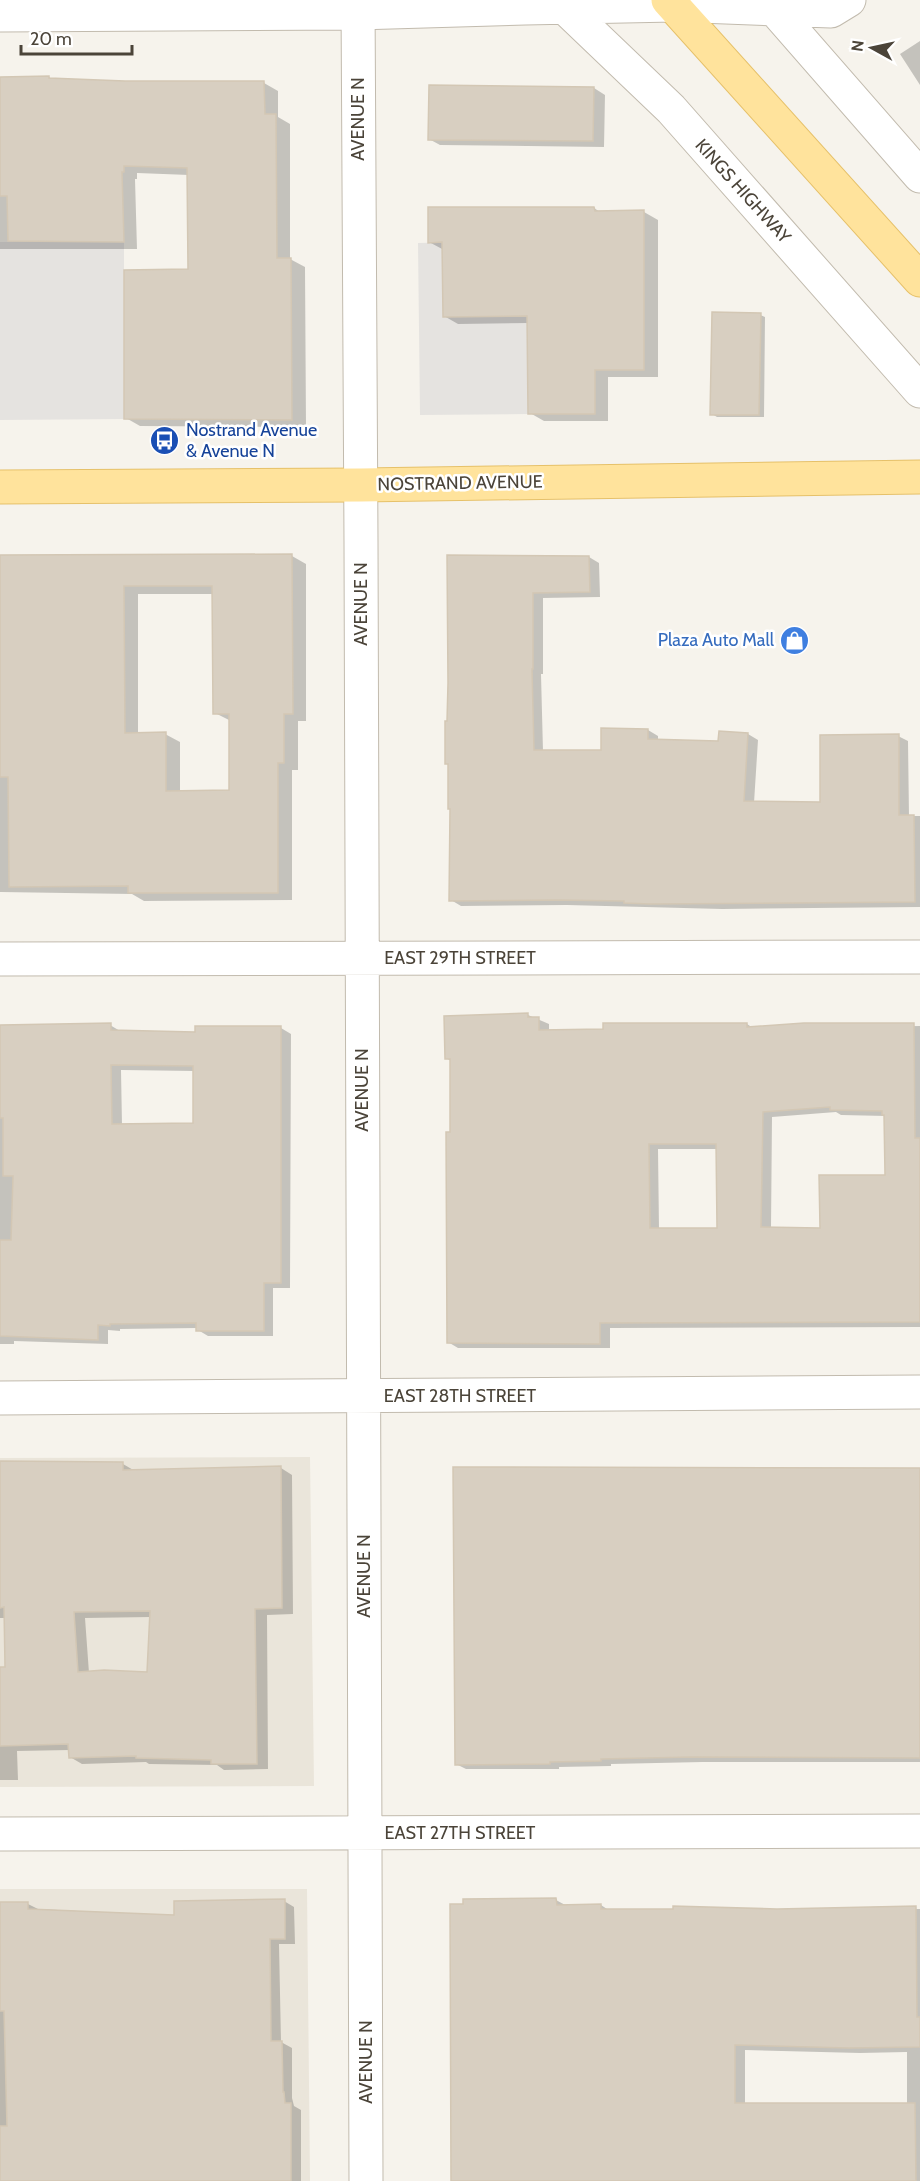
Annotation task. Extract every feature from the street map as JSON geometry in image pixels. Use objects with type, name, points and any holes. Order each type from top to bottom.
[{"type":"main road","points":[[671,3],[920,280]]},
{"type":"main road","name":"NOSTRAND AVENUE","points":[[0,487],[361,485],[920,477]]},
{"type":"street","points":[[0,15],[671,3],[771,5],[831,11],[849,0]]},
{"type":"street","name":"KINGS HIGHWAY","points":[[561,4],[671,109],[920,391]]},
{"type":"street","points":[[771,5],[920,176]]},
{"type":"street","name":"AVENUE N","points":[[358,7],[366,2181]]},
{"type":"street","name":"EAST 29TH STREET","points":[[0,959],[920,957]]},
{"type":"street","name":"EAST 28TH STREET","points":[[0,1398],[920,1392]]},
{"type":"street","name":"EAST 27TH STREET","points":[[0,1834],[920,1831]]},
{"type":"shaded area","points":[[124,241],[124,419],[0,420],[0,242]]},
{"type":"shaded area","points":[[459,242],[442,267],[443,317],[527,316],[528,414],[420,415],[418,243]]},
{"type":"shaded area","points":[[310,1457],[314,1786],[0,1787],[0,1458]]},
{"type":"shaded area","points":[[0,1889],[307,1889],[310,2181],[0,2181]]},
{"type":"building","points":[[49,76],[49,78],[125,81],[264,81],[265,114],[276,114],[277,258],[291,258],[292,420],[124,419],[124,270],[188,269],[187,168],[124,166],[124,172],[122,172],[124,242],[8,241],[7,196],[0,196],[0,77]]},
{"type":"building","points":[[429,85],[594,87],[593,141],[428,140]]},
{"type":"building","points":[[428,207],[594,207],[595,211],[644,210],[644,370],[595,370],[595,414],[528,414],[527,316],[443,317],[442,242],[428,243]]},
{"type":"building","points":[[712,312],[761,313],[759,415],[710,415]]},
{"type":"building","points":[[292,554],[293,714],[284,714],[284,763],[278,763],[278,893],[128,893],[128,886],[9,887],[8,777],[0,777],[0,555]],"holes":[[[124,586],[212,586],[213,714],[229,714],[229,790],[166,791],[166,732],[125,733]]]},
{"type":"building","points":[[447,555],[589,556],[590,592],[533,593],[534,750],[601,750],[601,728],[648,729],[648,739],[718,741],[719,731],[748,733],[744,801],[820,802],[820,735],[899,734],[899,815],[914,815],[915,902],[650,904],[624,903],[624,901],[449,901],[450,809],[448,809],[448,764],[445,764],[448,683]]},
{"type":"building","points":[[528,1013],[528,1017],[539,1017],[539,1030],[603,1029],[603,1023],[747,1023],[747,1027],[804,1023],[914,1023],[915,1138],[920,1138],[920,1322],[600,1323],[600,1344],[447,1343],[446,1132],[450,1132],[450,1059],[445,1059],[444,1016]],"holes":[[[830,1107],[830,1110],[882,1111],[884,1115],[885,1175],[819,1175],[820,1228],[761,1227],[763,1112]],[[649,1144],[716,1144],[717,1228],[650,1228]]]},
{"type":"building","points":[[111,1023],[111,1030],[195,1032],[195,1026],[281,1026],[281,1283],[264,1283],[264,1331],[196,1331],[196,1323],[110,1324],[110,1326],[98,1325],[98,1340],[0,1336],[0,1240],[11,1240],[13,1176],[3,1176],[3,1118],[0,1118],[0,1025]],"holes":[[[111,1065],[193,1066],[193,1123],[112,1124]]]},
{"type":"building","points":[[0,1461],[123,1462],[123,1470],[281,1466],[282,1608],[255,1609],[257,1764],[211,1764],[211,1760],[136,1758],[136,1756],[69,1758],[68,1744],[0,1746],[0,1667],[5,1667],[4,1607],[0,1608]],"holes":[[[150,1611],[147,1672],[104,1670],[78,1672],[74,1612]]]},
{"type":"building","points":[[453,1467],[920,1468],[920,1758],[692,1757],[601,1759],[601,1761],[550,1762],[550,1764],[455,1765]]},
{"type":"building","points":[[556,1898],[557,1905],[601,1904],[601,1909],[673,1909],[673,1906],[777,1909],[916,1906],[917,2017],[920,2017],[920,2047],[735,2045],[735,2103],[915,2103],[916,2181],[451,2181],[450,1904],[463,1904],[463,1899]]},
{"type":"building","points":[[285,1899],[285,1939],[270,1939],[271,2041],[282,2041],[283,2092],[285,2103],[291,2103],[291,2181],[0,2181],[0,2126],[7,2126],[4,2011],[0,2011],[0,1902],[28,1902],[28,1909],[174,1915],[174,1901]]},
{"type":"place","name":"Nostrand Avenue & Avenue N","points":[[165,440]]},
{"type":"place","name":"Plaza Auto Mall","points":[[795,640]]}]
